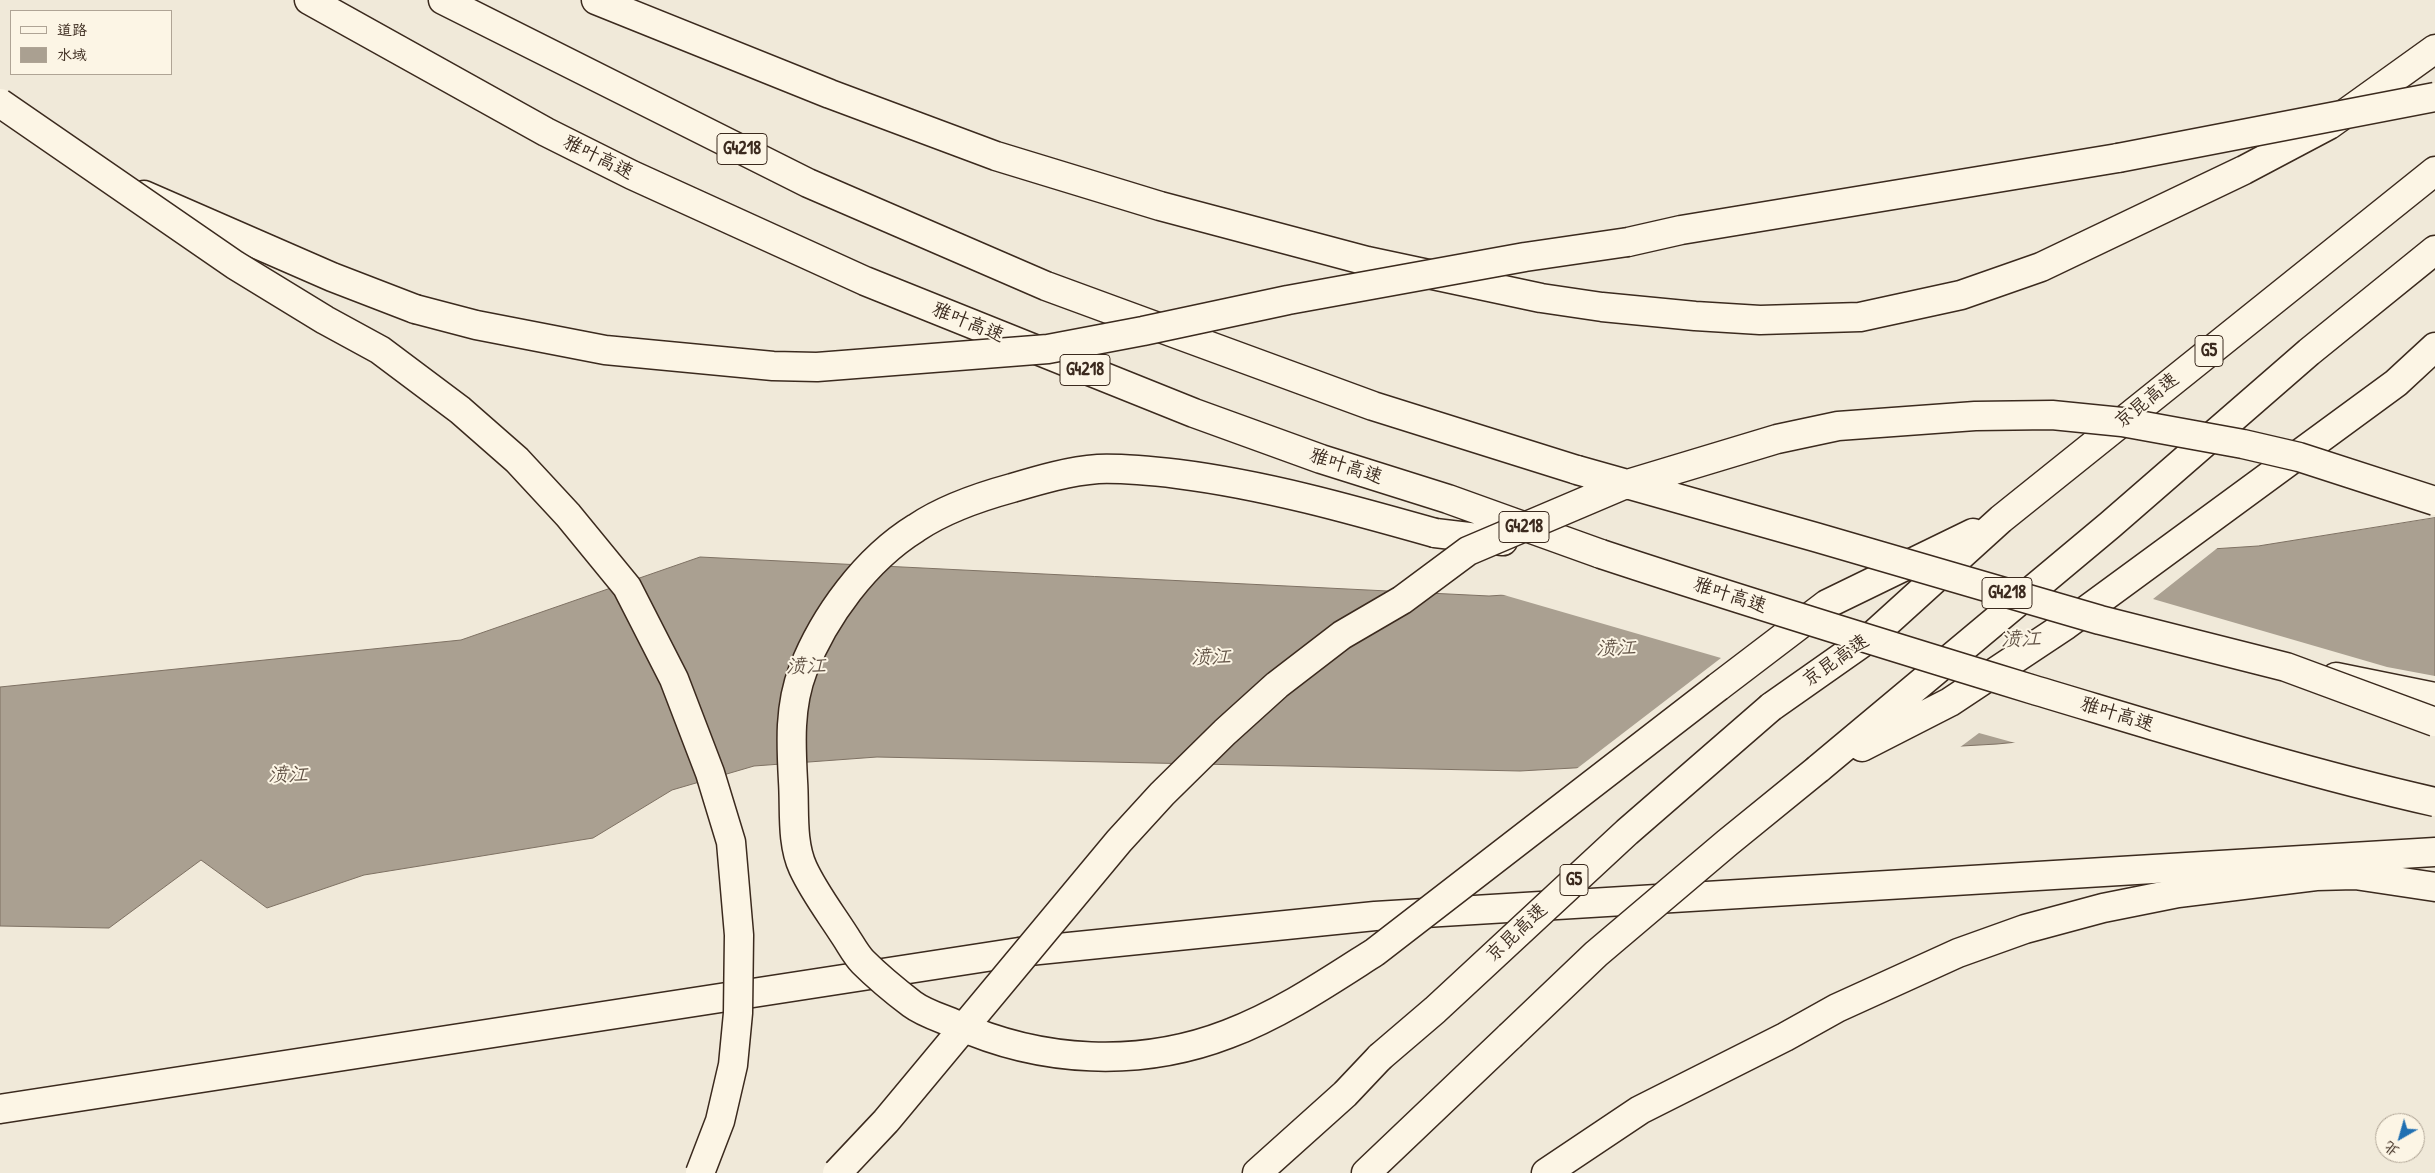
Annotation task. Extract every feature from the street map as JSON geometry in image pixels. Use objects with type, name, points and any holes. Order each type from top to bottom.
[{"type":"main road","name":"雅叶高速","points":[[309,0],[434,72],[546,132],[632,175],[865,281],[1194,413],[1321,459],[1448,499],[1601,554],[1738,600],[2180,734],[2350,783],[2435,802]]},
{"type":"main road","name":"G4218","points":[[444,0],[808,183],[1046,286],[1373,406],[1558,464],[2100,620],[2286,667],[2435,722]]},
{"type":"main road","points":[[596,0],[830,94],[996,156],[1160,206],[1367,261],[1541,298],[1602,307],[1760,320],[1860,317],[1961,295],[2042,267],[2244,170],[2329,125],[2435,49]]},
{"type":"main road","points":[[120,184],[332,277],[415,309],[476,325],[605,350],[773,366],[862,364],[1048,349],[1298,298],[1525,257],[1628,242],[1681,230],[2118,158],[2435,97]]},
{"type":"main road","points":[[0,103],[236,265],[325,320],[380,350],[460,410],[530,474],[568,515],[627,587],[674,679],[710,773],[731,842],[739,935],[738,1013],[733,1064],[720,1121],[700,1173]]},
{"type":"main road","name":"京昆高速","points":[[1257,1173],[1345,1094],[1380,1057],[1434,1010],[1627,832],[1771,707],[1872,636],[2001,519],[2426,177]]},
{"type":"main road","points":[[1366,1173],[1596,954],[2110,525],[2309,352],[2435,250]]},
{"type":"main road","points":[[1818,770],[1950,702],[2066,626],[2396,384],[2435,347]]},
{"type":"main road","points":[[837,1173],[886,1121],[1119,841],[1162,794],[1277,685],[1342,635],[1402,600],[1468,551],[1620,486],[1777,439],[1838,426],[1975,416],[2052,415],[2122,422],[2243,444],[2299,457],[2435,502]]},
{"type":"main road","points":[[1601,554],[1435,533],[1349,509],[1232,481],[1149,471],[1098,469],[1041,479],[985,495],[914,528],[876,561],[841,598],[802,672],[792,713],[790,739],[794,826],[801,865],[860,960],[916,1007],[975,1033],[1016,1046],[1056,1054],[1118,1058],[1180,1048],[1225,1036],[1258,1022],[1315,990],[1375,952],[1827,604],[2001,519]]},
{"type":"main road","points":[[2286,667],[2435,697]]},
{"type":"main road","points":[[0,1109],[1019,952],[1375,916],[2435,852]]},
{"type":"main road","points":[[1546,1173],[1640,1110],[1785,1037],[1837,1008],[1958,953],[2026,929],[2103,908],[2178,893],[2316,876],[2355,875],[2435,887]]},
{"type":"water","name":"𣸣江","points":[[2435,518],[2435,701],[1997,744],[1520,771],[877,757],[754,766],[672,790],[593,838],[364,875],[267,908],[201,860],[109,928],[0,926],[0,687],[461,640],[700,557],[1489,596],[2258,546]]},
{"type":"pier","points":[[2220,546],[2153,599],[2387,667],[2435,676],[2435,703],[2019,744],[1979,733],[1959,748],[1575,770],[1721,658],[1497,593]]}]
